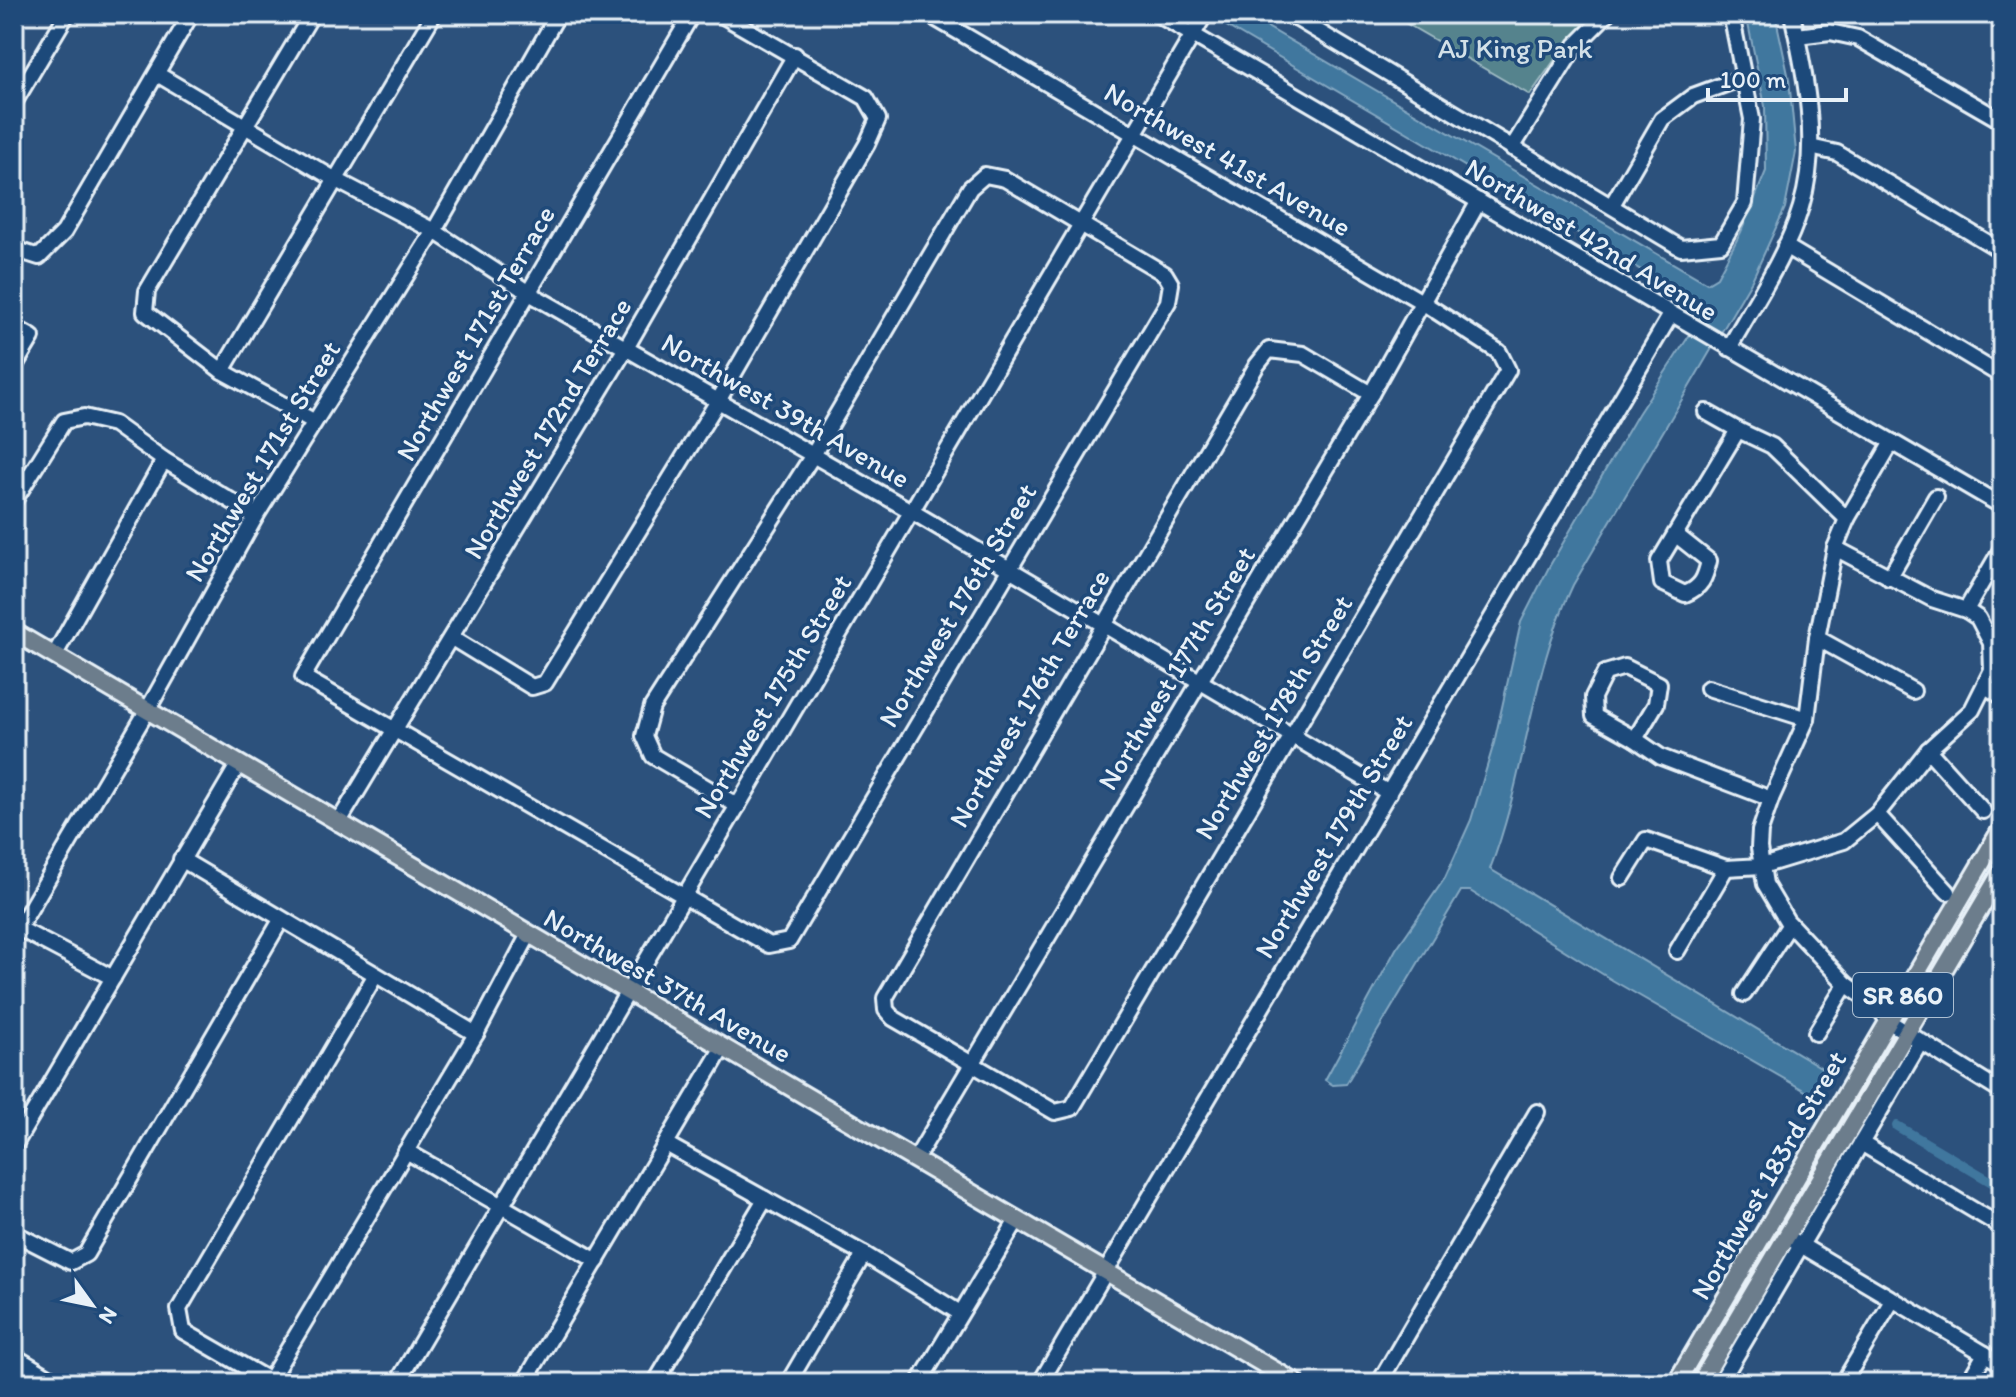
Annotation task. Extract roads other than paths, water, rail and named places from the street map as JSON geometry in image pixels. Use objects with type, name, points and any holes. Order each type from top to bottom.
[{"type":"main road","name":"Northwest 37th Avenue","points":[[14,632],[1296,1383]]},
{"type":"main road","name":"Northwest 183rd Street","points":[[1676,1383],[2002,828]]},
{"type":"main road","name":"Northwest 183rd Street","points":[[1700,1383],[1794,1241],[1913,1038],[2002,871]]},
{"type":"main road","points":[[1786,1195],[1784,1216],[1794,1241]]},
{"type":"street","points":[[14,103],[67,14]]},
{"type":"street","points":[[14,249],[39,257],[64,232],[191,14]]},
{"type":"street","points":[[312,14],[147,291],[145,312],[222,371],[313,421]]},
{"type":"street","points":[[222,371],[434,14]]},
{"type":"street","name":"Northwest 171st Street","points":[[16,932],[147,711],[256,516],[434,231],[558,14]]},
{"type":"street","name":"Northwest 171st Terrace","points":[[395,729],[303,677],[692,14]]},
{"type":"street","points":[[452,638],[532,687],[545,683],[718,401],[867,144],[878,119],[866,98],[720,14]]},
{"type":"street","name":"Northwest 41st Avenue","points":[[928,14],[1422,302],[1499,352]]},
{"type":"street","name":"Northwest 42nd Avenue","points":[[1157,14],[1670,316],[2002,506]]},
{"type":"street","name":"Northwest 175th Street","points":[[397,1383],[1205,14]]},
{"type":"street","points":[[1289,14],[1681,248],[1721,244],[1745,203],[1752,119],[1731,14]]},
{"type":"street","points":[[1512,148],[1576,45],[1607,14]]},
{"type":"street","points":[[1723,346],[1785,246],[1801,206],[1810,147],[1792,14]]},
{"type":"street","points":[[1797,36],[1847,34],[2002,121]]},
{"type":"street","name":"Northwest 172nd Terrace","points":[[338,823],[626,348],[795,55]]},
{"type":"street","name":"Northwest 39th Avenue","points":[[157,74],[336,180],[434,231],[529,293],[911,511],[1101,626],[1389,793]]},
{"type":"street","points":[[1612,205],[1662,119],[1693,96],[1742,78]]},
{"type":"street","points":[[1810,147],[1837,153],[2002,251]]},
{"type":"street","points":[[738,806],[653,756],[644,736],[652,707],[813,455],[970,188],[985,175],[1005,179],[1081,223]]},
{"type":"street","name":"Northwest 177th Street","points":[[915,1160],[1371,394],[1479,201]]},
{"type":"street","name":"Northwest 176th Street","points":[[684,897],[769,945],[777,946],[789,941],[1168,302],[1171,284],[1165,274],[1081,223]]},
{"type":"street","points":[[1785,246],[2002,376]]},
{"type":"street","name":"Northwest 179th Street","points":[[1040,1383],[1670,316]]},
{"type":"street","points":[[14,327],[32,337],[14,367]]},
{"type":"street","name":"Northwest 176th Terrace","points":[[972,1064],[893,1018],[886,1010],[885,998],[1219,426],[1269,350],[1303,354],[1371,394]]},
{"type":"street","name":"Northwest 178th Street","points":[[972,1064],[1055,1112],[1072,1108],[1508,370],[1499,352]]},
{"type":"street","points":[[1706,412],[1772,446],[1847,519]]},
{"type":"street","points":[[14,501],[64,421],[84,417],[114,424],[164,460],[256,516]]},
{"type":"street","points":[[1675,534],[1738,430]]},
{"type":"street","points":[[1892,442],[1847,519],[1835,548],[1817,638],[1807,719],[1760,831],[1762,866],[1769,892],[1790,924],[1846,984],[1878,1007],[1888,1021],[2002,1092]]},
{"type":"street","points":[[54,656],[164,460]]},
{"type":"street","points":[[1889,578],[1936,497]]},
{"type":"street","points":[[1622,878],[1646,840],[1726,868],[1762,866],[1844,841],[1877,814],[1928,750],[1972,710],[1987,687],[1996,639],[1978,618],[1889,578],[1835,548]]},
{"type":"street","points":[[1966,610],[2002,548]]},
{"type":"street","points":[[1817,638],[1913,691]]},
{"type":"street","points":[[1635,739],[1656,704],[1659,684],[1625,667],[1605,673],[1593,697],[1594,716],[1661,757],[1771,799]]},
{"type":"street","points":[[1987,687],[2002,697]]},
{"type":"street","points":[[1708,688],[1807,719]]},
{"type":"street","points":[[395,729],[684,897]]},
{"type":"street","points":[[1928,750],[1983,811]]},
{"type":"street","points":[[14,1146],[238,765]]},
{"type":"street","points":[[1877,814],[1948,892]]},
{"type":"street","points":[[181,859],[476,1034]]},
{"type":"street","points":[[1677,951],[1726,868]]},
{"type":"street","points":[[14,1233],[71,1262],[86,1254],[281,920]]},
{"type":"street","points":[[1744,994],[1790,924]]},
{"type":"street","points":[[16,932],[113,978]]},
{"type":"street","points":[[375,976],[179,1309],[183,1331],[269,1382],[476,1034],[529,934]]},
{"type":"street","points":[[1816,1033],[1846,984]]},
{"type":"street","points":[[1720,1383],[1794,1241],[1861,1143],[1913,1038]]},
{"type":"street","points":[[524,1383],[723,1047]]},
{"type":"street","points":[[1379,1383],[1537,1112]]},
{"type":"street","points":[[1861,1143],[2002,1227]]},
{"type":"street","points":[[666,1144],[864,1254],[960,1313]]},
{"type":"street","points":[[406,1151],[597,1261]]},
{"type":"street","points":[[655,1383],[765,1199]]},
{"type":"street","points":[[919,1383],[1017,1220]]},
{"type":"street","points":[[1794,1241],[2002,1364]]},
{"type":"street","points":[[788,1383],[864,1254]]},
{"type":"street","points":[[1843,1383],[1893,1299]]},
{"type":"street","points":[[1968,1383],[1985,1354]]},
{"type":"street","points":[[16,1363],[59,1383]]},
{"type":"water","points":[[1206,14],[1245,14],[1707,283],[1717,277],[1741,232],[1766,171],[1765,106],[1746,14],[1775,14],[1789,79],[1796,152],[1785,208],[1752,280],[1573,585],[1547,654],[1512,798],[1490,869],[1822,1068],[1821,1084],[1809,1093],[1612,980],[1470,891],[1461,891],[1346,1084],[1333,1085],[1325,1080],[1396,949],[1445,878],[1471,820],[1494,743],[1521,622],[1549,567],[1638,414],[1700,319],[1702,306]]},
{"type":"waterway","points":[[1897,1126],[2002,1188]]},
{"type":"park label","name":"AJ King Park","points":[[1515,48]]}]
